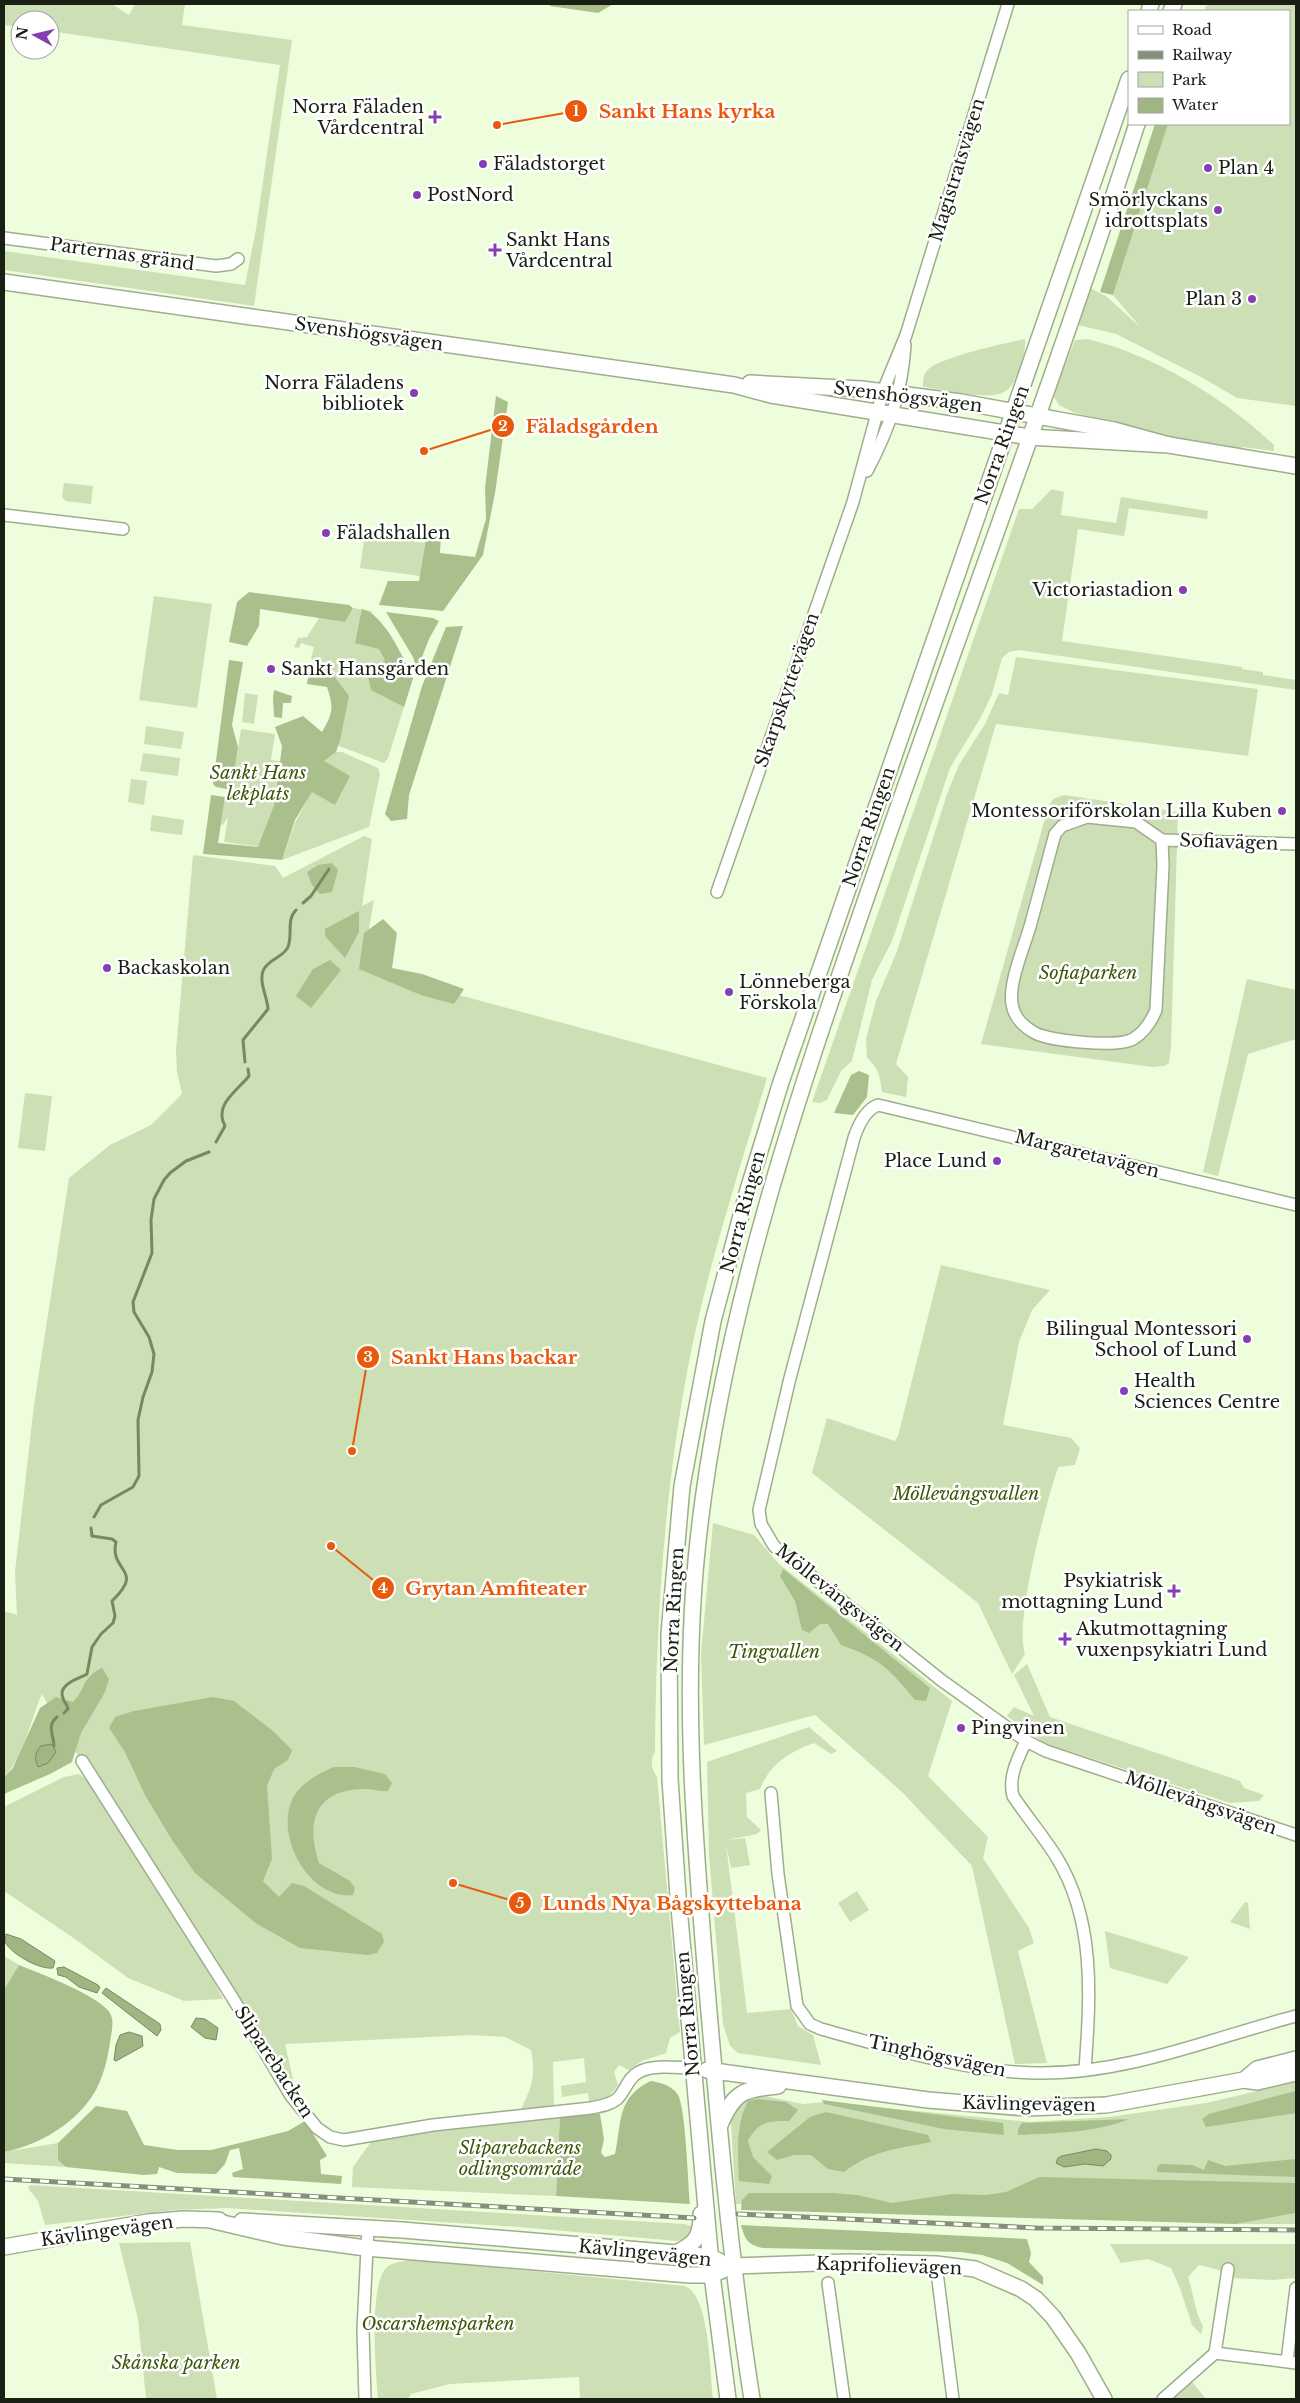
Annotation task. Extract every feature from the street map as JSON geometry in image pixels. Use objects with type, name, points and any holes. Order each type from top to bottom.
[{"type":"main road","name":"Norra Ringen","points":[[728,2399],[712,2275],[704,2169],[678,1906],[670,1779],[669,1634],[682,1486],[713,1321],[747,1193],[781,1082],[1128,82]]},
{"type":"main road","name":"Norra Ringen","points":[[752,2399],[732,2266],[697,1860],[690,1732],[691,1637],[697,1545],[719,1399],[734,1326],[762,1220],[802,1086],[1029,437],[1085,284],[1137,125]]},
{"type":"main road","name":"Svenshögsvägen","points":[[4,282],[734,385],[751,391],[885,415],[1029,437],[1168,446],[1296,466]]},
{"type":"main road","name":"Svenshögsvägen","points":[[734,385],[752,383],[883,391],[1037,415],[1114,430],[1168,446]]},
{"type":"main road","name":"Kävlingevägen","points":[[1244,2080],[1257,2069],[1296,2059]]},
{"type":"main road","name":"Kävlingevägen","points":[[693,2068],[928,2100],[1026,2108],[1106,2106],[1157,2098],[1244,2080],[1257,2082],[1296,2073]]},
{"type":"main road","points":[[719,2126],[728,2106],[738,2094],[753,2088],[802,2083]]},
{"type":"main road","points":[[676,2253],[690,2247],[699,2234],[704,2169]]},
{"type":"main road","name":"Kävlingevägen","points":[[4,2247],[148,2222],[184,2219],[283,2221],[676,2253],[711,2258],[732,2266]]},
{"type":"main road","name":"Kävlingevägen","points":[[210,2220],[283,2237],[366,2248],[712,2275],[732,2266]]},
{"type":"main road","name":"Kaprifolievägen","points":[[732,2266],[848,2262],[936,2264],[975,2269],[1011,2284],[1036,2300],[1065,2332],[1104,2399]]},
{"type":"street","name":"Magistratsvägen","points":[[883,391],[906,335],[1008,4]]},
{"type":"street","name":"Parternas gränd","points":[[4,238],[216,266],[238,260]]},
{"type":"street","name":"Magistratsvägen","points":[[885,415],[898,394],[903,369],[906,335]]},
{"type":"street","name":"Skarpskyttevägen","points":[[716,892],[885,415],[883,391]]},
{"type":"street","points":[[4,515],[123,530]]},
{"type":"street","points":[[1088,817],[1136,822],[1162,840],[1158,993],[1156,1010],[1150,1025],[1132,1040],[1118,1043],[1086,1042],[1036,1034],[1024,1025],[1015,1014],[1011,996],[1055,834],[1062,826],[1088,817]]},
{"type":"street","name":"Sofiavägen","points":[[1162,840],[1296,844]]},
{"type":"street","name":"Margaretavägen","points":[[878,1104],[1296,1204]]},
{"type":"street","name":"Möllevångsvägen","points":[[878,1104],[867,1113],[854,1138],[769,1463],[759,1518],[769,1538],[780,1551],[941,1680],[1026,1741],[1046,1751],[1296,1836]]},
{"type":"street","points":[[1026,1741],[1015,1766],[1010,1785],[1013,1796],[1057,1858],[1077,1908],[1084,1935],[1089,1969],[1086,2070]]},
{"type":"street","name":"Sliparebacken","points":[[82,1761],[232,1996],[292,2096],[317,2128],[330,2137],[344,2140],[433,2124],[607,2105],[618,2098],[626,2082],[639,2072],[651,2069],[693,2068]]},
{"type":"street","name":"Tinghögsvägen","points":[[771,1793],[774,1838],[797,2006],[810,2024],[821,2029],[936,2058],[1010,2072],[1040,2073],[1086,2070],[1167,2055],[1296,2016]]},
{"type":"street","points":[[365,2399],[362,2354],[368,2228]]},
{"type":"street","points":[[936,2264],[953,2399]]},
{"type":"street","points":[[1170,2398],[1215,2353],[1228,2269]]},
{"type":"street","points":[[828,2283],[844,2399]]},
{"type":"street","points":[[1215,2353],[1291,2362],[1296,2288]]},
{"type":"green space","points":[[4,4],[112,4],[129,15],[135,4],[185,4],[182,25],[292,40],[254,306],[4,270],[4,251],[245,285],[256,229],[280,65],[60,32],[60,10],[10,10],[10,26],[4,25]]},
{"type":"green space","name":"Smörlyckans idrottsplats","points":[[1211,4],[1296,4],[1296,406],[1237,398],[1201,377],[1116,334],[1078,325],[1088,287],[1106,296],[1140,327],[1113,295],[1168,125],[1290,125],[1290,10],[1204,10],[1206,6]]},
{"type":"green space","points":[[1025,339],[1025,348],[1018,373],[1011,386],[1004,392],[977,395],[923,387],[926,372],[942,362],[956,356]]},
{"type":"green space","points":[[1087,339],[1113,346],[1138,356],[1187,380],[1211,395],[1254,428],[1274,445],[1274,451],[1242,447],[1241,450],[1161,435],[1075,413],[1059,405],[1054,397],[1075,340]]},
{"type":"green space","points":[[64,483],[93,486],[91,504],[66,501],[62,497]]},
{"type":"green space","points":[[1052,489],[1064,492],[1061,515],[1116,523],[1121,497],[1208,511],[1207,519],[1129,508],[1124,536],[1078,529],[1062,641],[1242,667],[1242,669],[1263,672],[1263,675],[1296,680],[1296,690],[1019,650],[1009,652],[1002,658],[992,694],[981,717],[950,768],[892,941],[872,980],[852,1061],[841,1071],[827,1100],[820,1103],[812,1102],[1019,509],[1032,509]]},
{"type":"green space","points":[[365,534],[425,543],[420,576],[360,568]]},
{"type":"green space","points":[[154,596],[212,604],[197,708],[139,700]]},
{"type":"green space","points":[[353,608],[371,611],[413,678],[388,758],[384,763],[331,743],[337,688],[313,682],[314,662],[311,658],[314,647],[301,643],[299,648],[294,647],[298,638],[307,637],[319,618],[345,622]]},
{"type":"green space","points":[[1016,657],[1258,689],[1248,756],[996,724],[896,1064],[908,1077],[906,1097],[882,1092],[878,1073],[874,1065],[867,1058],[866,1039],[876,1001],[897,951],[947,794],[959,765],[985,724],[999,693],[1008,695]]},
{"type":"green space","points":[[245,693],[258,695],[254,724],[242,722]]},
{"type":"green space","points":[[146,726],[184,732],[181,749],[144,744]]},
{"type":"green space","name":"Sankt Hans lekplats","points":[[241,729],[275,734],[271,760],[288,762],[270,848],[224,842],[228,817],[223,825],[221,824],[225,797],[231,797]]},
{"type":"green space","points":[[336,752],[342,752],[378,768],[380,774],[369,827],[282,860],[295,823],[312,791],[350,777],[323,761]]},
{"type":"green space","points":[[143,753],[180,758],[178,776],[140,771]]},
{"type":"green space","points":[[131,779],[147,781],[144,805],[128,802]]},
{"type":"green space","name":"Sofiaparken","points":[[1064,795],[1178,812],[1171,1047],[1169,1063],[1164,1066],[1153,1067],[981,1044],[1048,808],[1053,799]]},
{"type":"green space","points":[[152,815],[184,820],[182,835],[150,831]]},
{"type":"green space","points":[[364,836],[372,839],[362,906],[374,900],[366,946],[366,970],[767,1078],[704,1294],[688,1367],[667,1511],[657,1655],[655,1752],[652,1758],[652,1765],[657,1777],[680,2032],[670,2038],[666,2053],[642,2061],[629,2070],[619,2065],[614,2072],[618,2085],[609,2096],[599,2101],[589,2102],[588,2093],[562,2097],[561,2086],[586,2082],[584,2058],[553,2062],[554,2106],[521,2109],[532,2081],[531,2050],[505,2037],[472,2035],[285,2044],[295,2088],[293,2089],[167,1882],[86,1761],[78,1756],[42,1694],[17,1759],[4,1777],[4,1611],[17,1615],[15,1572],[34,1405],[69,1178],[110,1145],[151,1125],[182,1094],[177,1072],[176,1050],[193,855],[275,866],[283,878]]},
{"type":"green space","points":[[1247,979],[1296,990],[1296,1039],[1248,1054],[1218,1176],[1203,1172]]},
{"type":"green space","points":[[25,1093],[52,1096],[45,1151],[18,1148]]},
{"type":"green space","name":"Möllevångsvallen","points":[[941,1265],[1050,1290],[1032,1310],[1019,1342],[1003,1425],[1071,1438],[1080,1448],[1075,1465],[1058,1467],[1039,1534],[1027,1590],[1023,1638],[1025,1654],[1012,1674],[978,1603],[812,1473],[827,1418],[895,1441],[898,1436]]},
{"type":"green space","name":"Tingvallen","points":[[713,1523],[754,1535],[779,1564],[952,1701],[928,1776],[988,1837],[983,1858],[1029,1928],[1034,1943],[1018,1951],[1047,2063],[1015,2064],[972,1866],[902,1792],[815,1715],[704,1745],[701,1654]]},
{"type":"green space","points":[[1027,1664],[1050,1717],[1240,1781],[1244,1788],[1264,1795],[1259,1801],[1230,1803],[1044,1743],[1007,1716],[1014,1707],[1034,1716],[1014,1675]]},
{"type":"green space","points":[[809,1727],[837,1751],[831,1754],[814,1743],[805,1747],[781,1760],[769,1773],[760,1789],[746,1793],[747,1817],[761,1830],[757,1834],[726,1840],[745,1838],[750,1865],[731,1868],[726,1844],[747,2013],[791,2009],[798,2026],[813,2035],[821,2065],[738,2053],[730,2046],[723,2024],[709,1854],[707,1762]]},
{"type":"green space","points":[[79,1774],[86,1779],[205,1963],[223,1999],[184,2001],[128,1978],[4,1891],[4,1807],[64,1777]]},
{"type":"green space","points":[[857,1891],[869,1910],[850,1922],[838,1903]]},
{"type":"green space","points":[[1245,1902],[1248,1903],[1250,1929],[1230,1922]]},
{"type":"green space","points":[[1105,1931],[1189,1957],[1167,1984],[1110,1968]]},
{"type":"green space","points":[[4,1956],[19,1965],[4,1990]]},
{"type":"green space","points":[[1296,2082],[1296,2207],[891,2210],[736,2204],[731,2124],[733,2113],[742,2099],[760,2095],[803,2104],[824,2102],[1031,2122],[1109,2117],[1206,2103]]},
{"type":"green space","name":"Sliparebackens odlingsområde","points":[[560,2117],[556,2196],[352,2187],[353,2167],[373,2139]]},
{"type":"green space","points":[[58,2143],[58,2160],[66,2167],[4,2163],[4,2152]]},
{"type":"green space","points":[[30,2185],[685,2224],[691,2226],[691,2232],[684,2239],[677,2241],[519,2227],[227,2208],[174,2210],[45,2225],[38,2201],[28,2188]]},
{"type":"green space","points":[[1296,2213],[1296,2224],[1236,2224]]},
{"type":"green space","name":"Skånska parken","points":[[190,2242],[217,2399],[146,2399],[138,2319],[119,2243]]},
{"type":"green space","points":[[1110,2244],[1296,2244],[1296,2278],[1272,2280],[1232,2278],[1219,2270],[1199,2265],[1188,2277],[1203,2326],[1201,2334],[1192,2325],[1180,2288],[1171,2268],[1148,2259],[1121,2263]]},
{"type":"green space","name":"Oscarshemsparken","points":[[417,2260],[685,2286],[693,2293],[700,2304],[704,2319],[713,2399],[580,2399],[579,2377],[450,2384],[411,2394],[408,2399],[378,2399],[375,2330],[377,2291],[381,2277],[387,2267],[401,2262]]},
{"type":"green space","points":[[1188,2377],[1206,2399],[1176,2399],[1170,2394]]},
{"type":"shaded area","points":[[550,4],[613,4],[598,13],[550,6]]},
{"type":"shaded area","points":[[1155,125],[1168,125],[1113,295],[1100,292]]},
{"type":"shaded area","points":[[496,396],[508,402],[495,493],[483,555],[443,611],[379,605],[388,581],[419,581],[427,533],[441,534],[440,553],[475,557],[486,519],[485,488]]},
{"type":"shaded area","points":[[249,592],[349,605],[353,608],[345,622],[260,609],[259,626],[247,646],[229,642],[237,602]]},
{"type":"shaded area","points":[[362,609],[370,613],[386,628],[413,678],[404,707],[371,690],[368,676],[385,660],[379,649],[355,643]]},
{"type":"shaded area","points":[[386,612],[433,618],[439,621],[429,639],[417,670],[413,657]]},
{"type":"shaded area","points":[[463,626],[409,795],[407,819],[391,821],[385,814],[422,686],[446,627]]},
{"type":"shaded area","points":[[229,660],[243,662],[232,725],[238,747],[232,790],[216,787],[213,784]]},
{"type":"shaded area","points":[[323,668],[331,672],[349,696],[336,752],[324,761],[350,776],[335,805],[312,792],[295,820],[282,860],[203,854],[211,795],[225,797],[218,843],[258,847],[275,803],[282,746],[275,727],[303,716],[322,732],[331,710],[327,687],[307,684],[309,671]]},
{"type":"shaded area","points":[[274,690],[292,696],[291,703],[283,703],[282,718],[274,717]]},
{"type":"shaded area","points":[[332,863],[338,870],[332,892],[320,894],[312,885],[307,872],[318,865]]},
{"type":"shaded area","points":[[359,911],[359,932],[345,958],[325,936],[325,929]]},
{"type":"shaded area","points":[[383,919],[397,933],[392,968],[422,974],[464,989],[454,1004],[421,995],[359,969],[364,933]]},
{"type":"shaded area","points":[[330,960],[341,970],[311,1008],[296,996],[313,969]]},
{"type":"shaded area","points":[[859,1071],[869,1075],[867,1097],[853,1115],[834,1113],[851,1075]]},
{"type":"shaded area","points":[[783,1569],[930,1688],[926,1701],[915,1700],[891,1672],[875,1660],[841,1645],[828,1624],[820,1624],[809,1633],[802,1630],[795,1601],[780,1576]]},
{"type":"shaded area","points":[[102,1668],[109,1679],[105,1692],[81,1733],[72,1762],[4,1794],[4,1777],[13,1768],[40,1708],[56,1697],[73,1702],[87,1679]]},
{"type":"shaded area","points":[[213,1697],[234,1701],[273,1731],[292,1750],[288,1760],[274,1769],[267,1786],[272,1859],[263,1881],[279,1897],[292,1883],[304,1886],[382,1934],[384,1942],[377,1953],[368,1955],[300,1948],[257,1924],[195,1873],[172,1840],[145,1795],[125,1752],[109,1728],[115,1717],[134,1711]]},
{"type":"shaded area","points":[[334,1767],[354,1767],[385,1774],[392,1783],[388,1791],[348,1790],[335,1795],[325,1801],[318,1810],[314,1821],[313,1834],[319,1863],[350,1881],[355,1888],[353,1895],[337,1894],[323,1888],[310,1877],[300,1864],[292,1848],[288,1832],[288,1815],[295,1794],[310,1780]]},
{"type":"shaded area","points":[[19,1965],[94,1999],[110,2013],[112,2028],[108,2056],[103,2072],[96,2090],[87,2104],[76,2116],[49,2135],[34,2143],[4,2152],[4,1990]]},
{"type":"shaded area","points":[[651,2081],[672,2089],[678,2095],[681,2103],[690,2204],[556,2196],[560,2117],[593,2113],[600,2114],[604,2139],[601,2153],[605,2157],[615,2154],[623,2111],[627,2102],[640,2087]]},
{"type":"shaded area","points":[[1296,2091],[1296,2113],[1206,2127],[1202,2119],[1209,2114]]},
{"type":"shaded area","points":[[758,2099],[786,2102],[798,2110],[789,2121],[775,2121],[760,2126],[748,2141],[753,2157],[772,2176],[769,2184],[739,2181],[738,2140],[741,2121],[748,2101]]},
{"type":"shaded area","points":[[822,2100],[1003,2123],[1004,2135],[944,2129],[824,2104]]},
{"type":"shaded area","points":[[96,2106],[127,2111],[144,2145],[178,2150],[211,2150],[288,2131],[305,2121],[327,2156],[320,2160],[321,2174],[342,2176],[341,2184],[233,2177],[232,2173],[243,2169],[239,2148],[230,2150],[225,2164],[216,2174],[177,2173],[159,2167],[157,2174],[144,2175],[66,2167],[58,2160],[58,2143]]},
{"type":"shaded area","points":[[826,2112],[928,2135],[931,2142],[885,2151],[865,2159],[844,2172],[828,2169],[811,2155],[794,2155],[777,2160],[767,2152],[810,2117]]},
{"type":"shaded area","points":[[1129,2119],[1088,2130],[1018,2135],[1018,2129],[1022,2123]]},
{"type":"shaded area","points":[[1296,2159],[1296,2177],[1157,2172],[1157,2167],[1160,2164],[1192,2165],[1204,2170],[1208,2160],[1225,2166]]},
{"type":"shaded area","points":[[1039,2177],[1296,2183],[1296,2213],[1236,2224],[741,2210],[742,2200],[749,2193],[833,2193],[857,2195],[892,2203],[952,2194],[986,2195],[1006,2192]]},
{"type":"shaded area","points":[[741,2225],[1027,2239],[1031,2253],[1029,2262],[1043,2277],[1043,2285],[1007,2263],[982,2255],[960,2252],[763,2248],[748,2241]]},
{"type":"water","points":[[52,1744],[56,1752],[48,1763],[38,1767],[36,1761],[37,1751],[41,1746]]},
{"type":"water","points":[[6,1934],[21,1939],[55,1961],[53,1968],[34,1964],[19,1956],[5,1942]]},
{"type":"water","points":[[64,1967],[98,1985],[100,1987],[97,1993],[79,1987],[66,1977],[58,1975],[57,1968]]},
{"type":"water","points":[[106,1988],[160,2024],[161,2030],[157,2036],[102,1993]]},
{"type":"water","points":[[196,2018],[205,2019],[218,2028],[216,2040],[205,2038],[191,2027]]},
{"type":"water","points":[[129,2032],[142,2036],[143,2046],[116,2061],[114,2060],[116,2045],[120,2035]]},
{"type":"water","points":[[1096,2149],[1107,2151],[1111,2155],[1111,2159],[1103,2166],[1085,2164],[1064,2167],[1056,2163],[1058,2158],[1062,2156]]},
{"type":"waterway","points":[[303,903],[311,896],[329,869]]},
{"type":"waterway","points":[[245,1062],[243,1040],[268,1009],[263,985],[263,971],[268,964],[286,951],[290,937],[291,918],[296,910]]},
{"type":"waterway","points":[[216,1142],[225,1126],[222,1118],[224,1105],[233,1092],[249,1076],[248,1069]]},
{"type":"waterway","points":[[94,1517],[101,1505],[133,1487],[139,1476],[138,1420],[143,1397],[152,1372],[154,1354],[149,1337],[134,1312],[133,1302],[152,1253],[151,1220],[154,1199],[170,1173],[186,1161],[209,1152]]},
{"type":"waterway","points":[[64,1713],[68,1709],[63,1698],[63,1689],[87,1674],[92,1647],[101,1634],[113,1623],[115,1616],[112,1601],[122,1590],[126,1582],[124,1571],[117,1560],[115,1552],[116,1542],[112,1539],[92,1536],[91,1528]]},
{"type":"waterway","points":[[54,1746],[51,1727],[57,1717]]},
{"type":"railway","points":[[4,2179],[694,2218]]},
{"type":"railway","points":[[738,2214],[1037,2228],[1296,2230]]},
{"type":"place","name":"Norra Fäladen Vårdcentral","points":[[435,117]]},
{"type":"place","name":"Sankt Hans kyrka","points":[[497,125]]},
{"type":"place","name":"Fäladstorget","points":[[483,164]]},
{"type":"place","name":"Plan 4","points":[[1208,168]]},
{"type":"place","name":"PostNord","points":[[417,195]]},
{"type":"place","name":"Smörlyckans idrottsplats","points":[[1218,210]]},
{"type":"place","name":"Sankt Hans Vårdcentral","points":[[495,250]]},
{"type":"place","name":"Plan 3","points":[[1252,299]]},
{"type":"place","name":"Norra Fäladens bibliotek","points":[[414,393]]},
{"type":"place","name":"Fäladsgården","points":[[424,451]]},
{"type":"place","name":"Fäladshallen","points":[[326,533]]},
{"type":"place","name":"Victoriastadion","points":[[1183,590]]},
{"type":"place","name":"Sankt Hansgården","points":[[271,669]]},
{"type":"place","name":"Montessoriförskolan Lilla Kuben","points":[[1282,811]]},
{"type":"place","name":"Backaskolan","points":[[107,968]]},
{"type":"place","name":"Lönneberga Förskola","points":[[729,992]]},
{"type":"place","name":"Place Lund","points":[[997,1161]]},
{"type":"place","name":"Bilingual Montessori School of Lund","points":[[1247,1339]]},
{"type":"place","name":"Health Sciences Centre","points":[[1124,1391]]},
{"type":"place","name":"Sankt Hans backar","points":[[352,1451]]},
{"type":"place","name":"Grytan Amfiteater","points":[[331,1546]]},
{"type":"place","name":"Psykiatrisk mottagning Lund","points":[[1174,1591]]},
{"type":"place","name":"Akutmottagning vuxenpsykiatri Lund","points":[[1065,1639]]},
{"type":"place","name":"Pingvinen","points":[[961,1728]]},
{"type":"place","name":"Lunds Nya Bågskyttebana","points":[[453,1883]]}]
